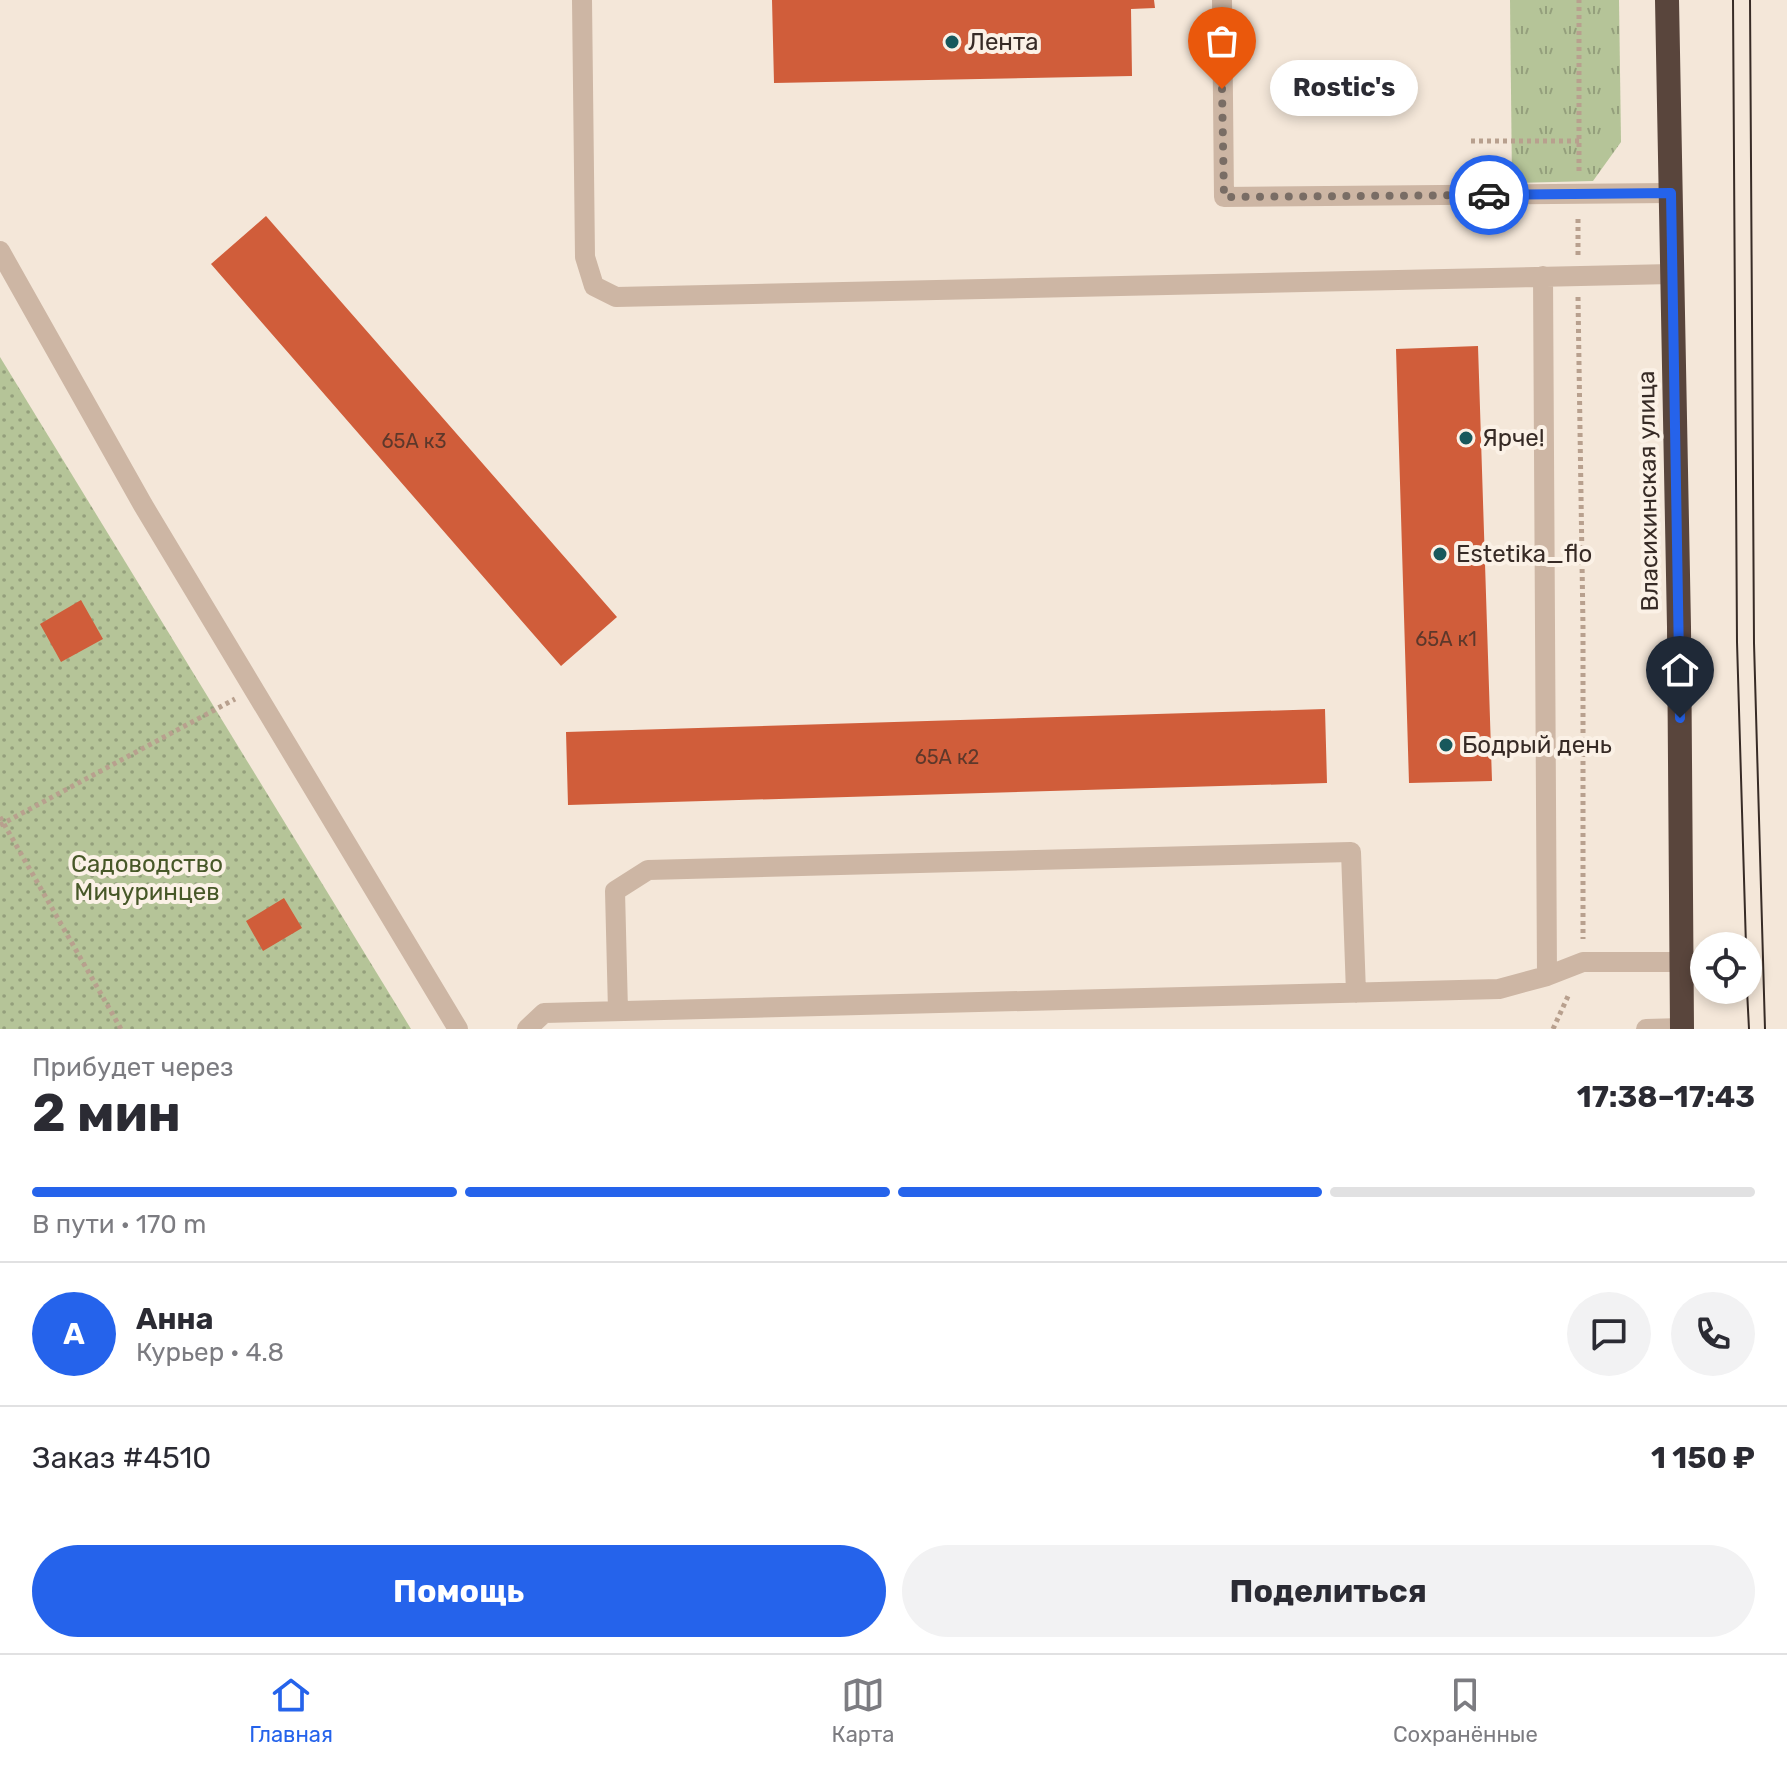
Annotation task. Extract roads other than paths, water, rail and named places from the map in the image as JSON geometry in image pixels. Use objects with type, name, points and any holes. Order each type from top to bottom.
[{"type":"highway","name":"Власихинская улица","points":[[1667,0],[1682,1028]]},
{"type":"street","points":[[582,0],[585,257],[594,286],[616,297],[1672,274]]},
{"type":"street","points":[[1222,0],[1224,197],[1671,193]]},
{"type":"street","points":[[0,251],[143,505],[458,1029]]},
{"type":"street","points":[[1543,276],[1547,976]]},
{"type":"street","points":[[618,1011],[615,891],[648,870],[1351,852],[1356,993]]},
{"type":"street","points":[[527,1029],[544,1013],[1499,989],[1583,962],[1681,962]]},
{"type":"street","points":[[1646,1029],[1682,1028]]},
{"type":"tram line","points":[[1733,0],[1737,642],[1746,932]]},
{"type":"tram line","points":[[1750,0],[1754,643],[1765,1029]]},
{"type":"tram line","points":[[1748,1004],[1749,1029]]},
{"type":"place","name":"Лента","points":[[952,42]]},
{"type":"place","name":"Rostic's","points":[[1222,89]]},
{"type":"place","name":"Ярче!","points":[[1466,438]]},
{"type":"place","name":"Estetika_flo","points":[[1440,554]]},
{"type":"place","name":"Бодрый день","points":[[1446,745]]},
{"type":"park label","name":"Садоводство Мичуринцев","points":[[147,878]]}]
